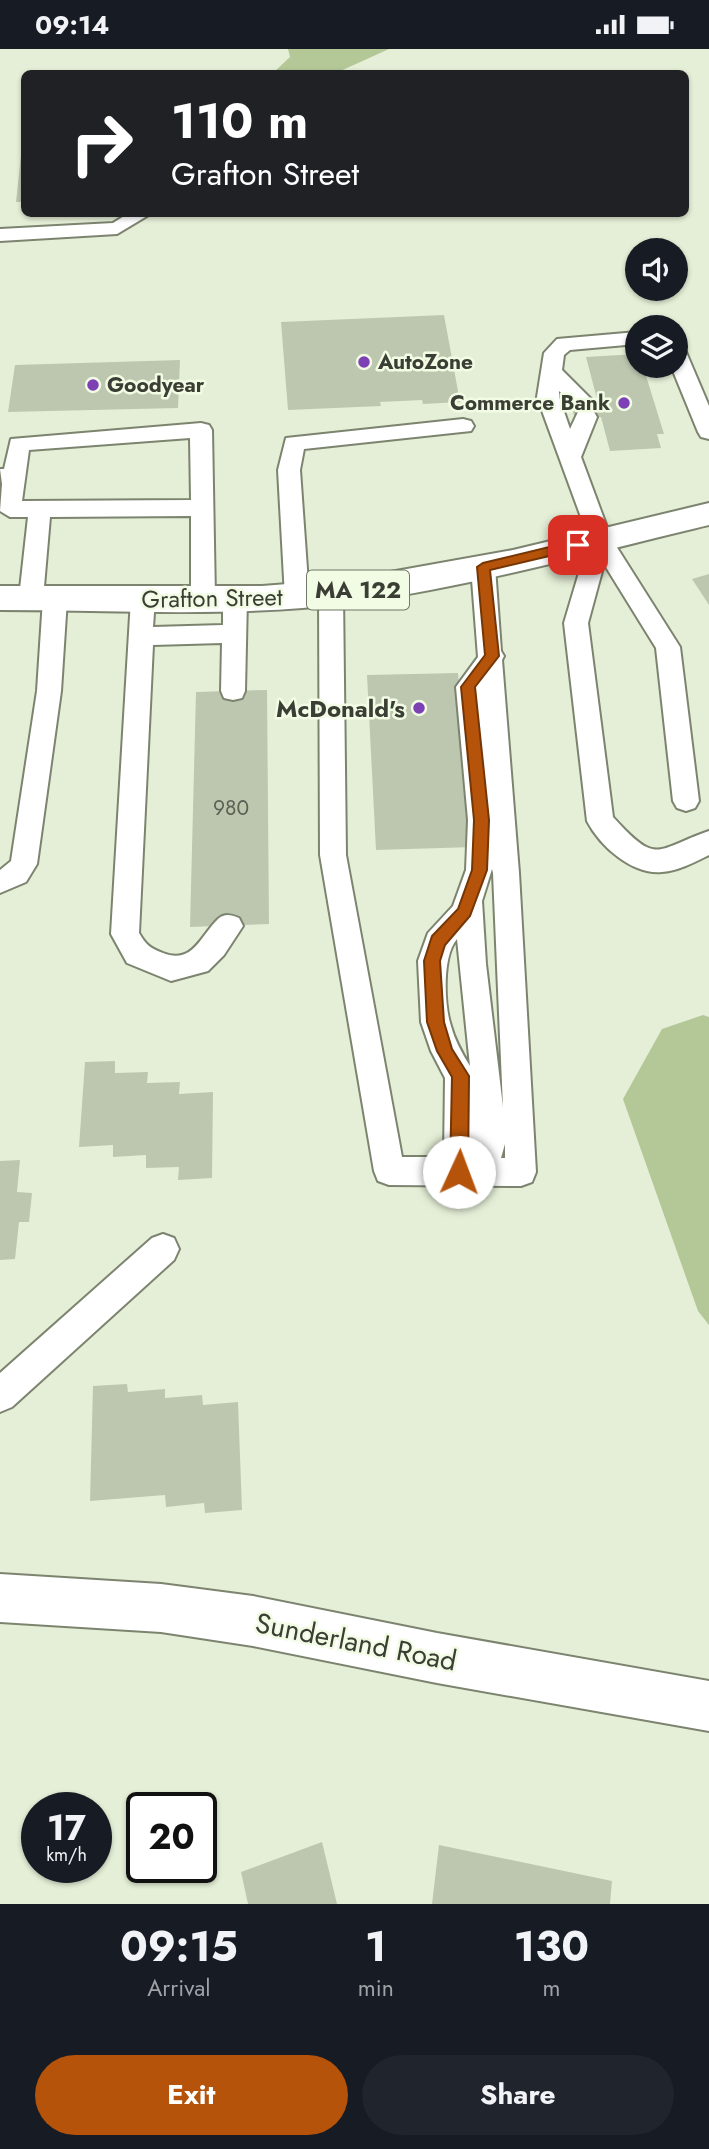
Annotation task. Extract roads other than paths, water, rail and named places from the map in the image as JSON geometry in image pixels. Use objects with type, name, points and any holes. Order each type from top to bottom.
[{"type":"main road","name":"Grafton Street","points":[[29,598],[297,597],[331,593],[483,567],[709,514]]},
{"type":"main road","name":"Sunderland Road","points":[[0,1598],[148,1607],[253,1621],[437,1658],[709,1706]]},
{"type":"lane","points":[[0,235],[117,228],[136,217]]},
{"type":"lane","points":[[625,339],[564,344],[554,353],[548,397],[600,539],[668,647],[686,801]]},
{"type":"lane","points":[[551,371],[584,409],[570,457]]},
{"type":"lane","points":[[687,378],[709,432]]},
{"type":"lane","points":[[297,597],[289,470],[294,443],[463,426]]},
{"type":"lane","points":[[203,507],[10,509],[7,476],[19,444],[201,430],[203,507],[203,598]]},
{"type":"lane","points":[[0,882],[17,874],[24,864],[50,691],[29,598],[40,509]]},
{"type":"lane","points":[[600,539],[576,623],[600,821],[616,840],[636,856],[665,863],[709,842]]},
{"type":"lane","points":[[331,593],[333,855],[389,1171],[521,1172],[506,873],[492,656],[483,567]]},
{"type":"lane","points":[[233,691],[235,598]]},
{"type":"lane","points":[[143,599],[125,935],[137,955],[171,969],[198,963],[229,926]]},
{"type":"lane","points":[[140,636],[235,634]]},
{"type":"lane","points":[[470,1172],[460,1076],[445,1051],[435,1022],[432,961],[438,941],[452,929],[469,901],[480,870],[481,820],[468,687],[492,656]]},
{"type":"lane","points":[[469,901],[471,964],[483,1046],[491,1140],[470,1172]]},
{"type":"lane","points":[[0,1395],[163,1249]]},
{"type":"place","name":"AutoZone","points":[[364,362]]},
{"type":"place","name":"Goodyear","points":[[93,385]]},
{"type":"place","name":"Commerce Bank","points":[[624,403]]},
{"type":"place","name":"McDonald's","points":[[419,708]]}]
